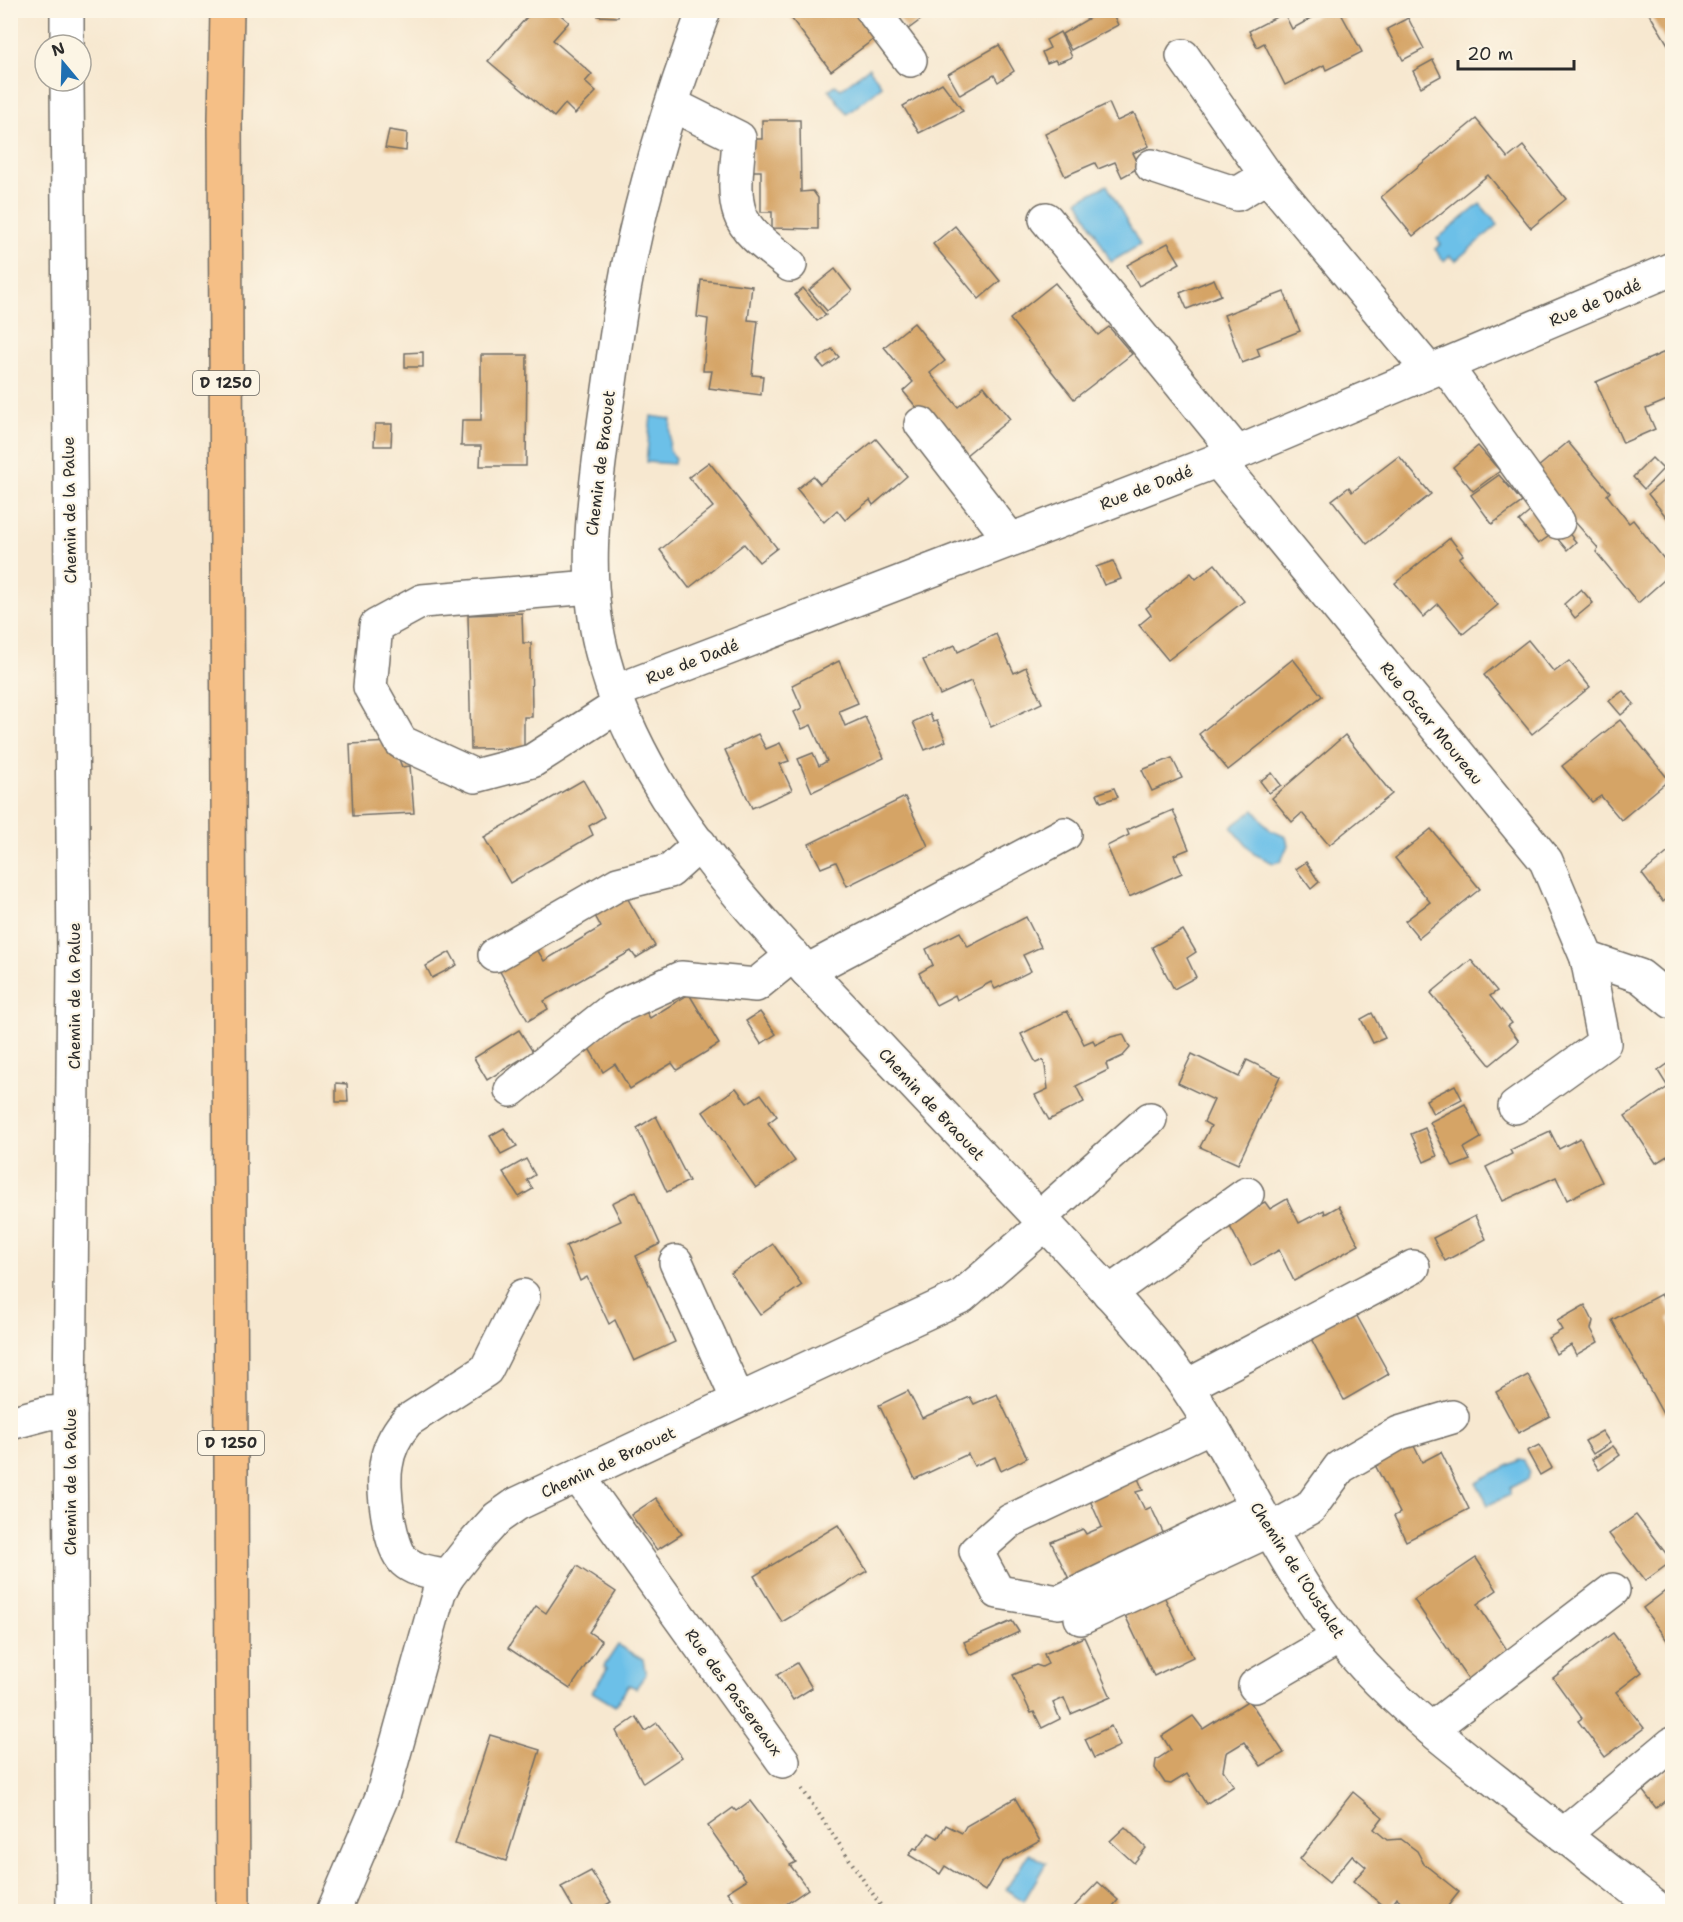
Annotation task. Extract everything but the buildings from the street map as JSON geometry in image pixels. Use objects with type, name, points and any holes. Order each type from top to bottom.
[{"type":"main road","name":"D 1250","points":[[221,10],[226,62]]},
{"type":"main road","name":"D 1250","points":[[227,10],[232,1911]]},
{"type":"street","points":[[67,10],[67,33]]},
{"type":"street","name":"Chemin de Braouet","points":[[333,1911],[382,1797],[431,1617],[447,1576],[497,1518],[517,1504],[962,1296],[1042,1221],[800,963],[735,890],[700,844],[653,775],[616,698],[596,628],[591,587],[594,496],[626,273],[673,105],[704,10]]},
{"type":"street","points":[[872,10],[910,60]]},
{"type":"street","points":[[1183,56],[1267,177],[1437,368],[1558,522]]},
{"type":"street","name":"Chemin de la Palue","points":[[67,93],[74,948],[70,1412],[73,1911]]},
{"type":"street","points":[[673,105],[739,138],[737,192],[740,214],[757,236],[790,265]]},
{"type":"street","points":[[1152,166],[1237,194],[1267,177]]},
{"type":"street","name":"Rue Oscar Moureau","points":[[1046,219],[1227,456],[1546,861],[1587,958],[1604,1043],[1515,1107]]},
{"type":"street","name":"Rue de Dadé","points":[[591,587],[422,602],[376,626],[370,687],[401,742],[475,776],[532,761],[616,698],[1010,539],[1227,456],[1672,269]]},
{"type":"street","points":[[921,424],[1010,539]]},
{"type":"street","points":[[511,1090],[613,1009],[681,978],[756,985],[1065,834]]},
{"type":"street","points":[[495,955],[618,884],[670,871],[700,844]]},
{"type":"street","points":[[1587,958],[1640,976],[1672,1002]]},
{"type":"street","points":[[1042,1221],[1150,1119]]},
{"type":"street","points":[[1109,1293],[1247,1194]]},
{"type":"street","name":"Chemin de l'Oustalet","points":[[1042,1221],[1109,1293],[1187,1386],[1263,1519],[1339,1637],[1374,1677],[1431,1729],[1662,1911]]},
{"type":"street","points":[[676,1262],[738,1400]]},
{"type":"street","points":[[1187,1386],[1413,1267]]},
{"type":"street","points":[[447,1576],[416,1569],[403,1560],[394,1548],[390,1532],[385,1469],[389,1454],[397,1432],[407,1421],[486,1370],[523,1296]]},
{"type":"street","points":[[10,1423],[48,1413],[70,1412]]},
{"type":"street","points":[[1211,1426],[1010,1521],[976,1551],[998,1592],[1059,1602],[1263,1519],[1310,1508],[1340,1467],[1399,1433],[1452,1417]]},
{"type":"street","name":"Rue des Passereaux","points":[[578,1476],[783,1761]]},
{"type":"street","points":[[1081,1618],[1263,1519]]},
{"type":"street","points":[[1431,1729],[1613,1590]]},
{"type":"street","points":[[1255,1686],[1339,1637]]},
{"type":"street","points":[[1563,1835],[1672,1744]]},
{"type":"path","name":"Rue des Passereaux","points":[[783,1761],[885,1911]]},
{"type":"water","points":[[869,68],[882,86],[847,114],[829,90],[835,85],[841,89]]},
{"type":"water","points":[[1107,185],[1140,245],[1111,262],[1078,200]]},
{"type":"water","points":[[1480,204],[1498,225],[1455,261],[1450,256],[1444,261],[1435,249],[1441,244],[1437,239]]},
{"type":"water","points":[[651,416],[671,419],[669,450],[675,457],[674,464],[646,462]]},
{"type":"water","points":[[1254,810],[1270,830],[1286,837],[1288,845],[1281,861],[1273,863],[1254,854],[1231,827]]},
{"type":"water","points":[[1519,1460],[1524,1461],[1530,1472],[1529,1478],[1510,1488],[1510,1495],[1488,1505],[1476,1482]]},
{"type":"water","points":[[618,1645],[643,1660],[646,1674],[636,1688],[629,1685],[615,1706],[592,1692],[607,1669],[604,1666]]},
{"type":"water","points":[[1029,1853],[1046,1863],[1024,1901],[1006,1889]]}]
